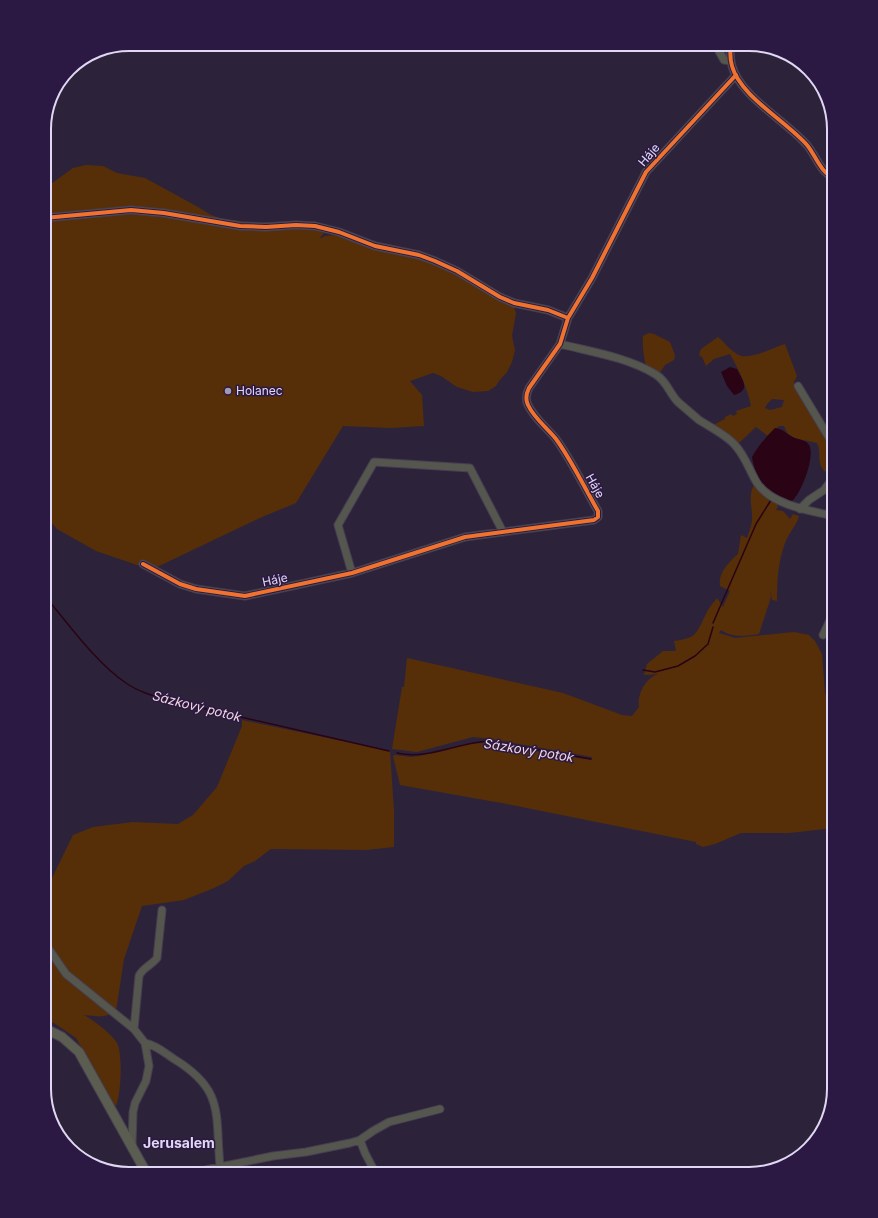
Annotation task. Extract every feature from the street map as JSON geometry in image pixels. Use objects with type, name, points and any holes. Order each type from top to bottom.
[{"type":"street","points":[[719,51],[724,60],[731,61]]},
{"type":"street","points":[[731,51],[731,61],[736,75],[742,84],[761,104],[807,146],[827,174]]},
{"type":"street","name":"Háje","points":[[142,564],[196,589],[245,596],[352,573],[465,537],[594,520],[598,517],[598,511],[569,459],[556,439],[531,410],[526,399],[529,388],[560,344],[568,318],[592,278],[646,172],[736,75]]},
{"type":"street","points":[[51,217],[131,210],[240,226],[315,226],[339,232],[375,246],[419,255],[457,271],[500,297],[514,303],[548,310],[568,318]]},
{"type":"street","points":[[560,344],[622,359],[656,374],[664,381],[676,400],[698,419],[734,443],[763,490],[774,498],[800,509],[827,515]]},
{"type":"street","points":[[798,386],[827,434]]},
{"type":"street","points":[[352,573],[338,525],[374,462],[470,468],[503,532]]},
{"type":"street","points":[[800,509],[827,486]]},
{"type":"street","points":[[823,635],[827,627]]},
{"type":"street","points":[[134,1029],[139,976],[143,969],[154,962],[156,958],[162,910]]},
{"type":"street","points":[[51,952],[66,974],[134,1029],[145,1043],[149,1073],[133,1112],[132,1146]]},
{"type":"street","points":[[51,1032],[62,1037],[79,1052],[144,1167]]},
{"type":"street","points":[[145,1043],[152,1044],[185,1065],[207,1086],[212,1096],[216,1112],[219,1135],[220,1166]]},
{"type":"street","points":[[215,1167],[327,1148],[360,1140],[373,1130],[389,1122],[440,1109]]},
{"type":"street","points":[[360,1140],[372,1167]]},
{"type":"shaded area","points":[[86,165],[103,166],[117,173],[145,178],[211,215],[223,219],[258,223],[293,221],[324,233],[319,239],[331,235],[344,237],[368,247],[416,257],[431,262],[514,307],[516,313],[512,336],[515,350],[512,362],[507,372],[496,386],[488,391],[473,392],[457,387],[441,376],[433,373],[410,381],[422,395],[424,426],[390,428],[343,426],[296,503],[262,517],[155,568],[137,565],[96,551],[57,529],[51,522],[51,184],[73,168]]},
{"type":"shaded area","points":[[649,333],[670,342],[675,355],[674,360],[665,365],[659,374],[646,367],[643,336]]},
{"type":"shaded area","points":[[718,337],[741,356],[754,355],[785,344],[797,376],[794,386],[808,405],[827,437],[827,472],[824,471],[820,464],[817,443],[794,438],[787,433],[784,426],[779,426],[768,436],[756,427],[738,444],[711,426],[725,419],[725,417],[731,414],[733,416],[737,414],[736,411],[751,406],[737,366],[730,354],[714,359],[706,366],[702,357],[699,355],[701,349]],"holes":[[[772,399],[784,400],[782,407],[770,410],[765,408]]]},
{"type":"shaded area","points":[[730,367],[737,369],[744,385],[742,391],[734,395],[727,386],[721,372]]},
{"type":"shaded area","points":[[775,428],[806,442],[810,447],[811,453],[806,476],[799,492],[791,502],[777,498],[765,487],[756,473],[753,462],[752,457],[763,441]]},
{"type":"shaded area","points":[[755,484],[777,503],[778,507],[776,510],[783,511],[790,519],[793,514],[799,516],[786,540],[779,564],[777,601],[772,600],[770,588],[771,597],[759,634],[744,636],[734,635],[725,633],[721,630],[719,633],[735,638],[794,632],[809,635],[815,641],[822,654],[825,693],[827,699],[827,829],[789,833],[741,833],[715,844],[703,847],[696,844],[696,842],[507,804],[400,785],[393,756],[420,756],[465,744],[485,743],[591,760],[592,757],[473,737],[417,752],[392,749],[402,687],[404,687],[407,658],[563,693],[622,715],[632,716],[639,707],[639,697],[646,682],[659,674],[644,675],[647,664],[663,651],[676,651],[674,641],[682,640],[695,634],[698,631],[708,610],[717,598],[723,607],[730,591],[720,586],[722,573],[727,565],[738,554],[741,535],[747,538],[752,521],[751,492]]},
{"type":"shaded area","points":[[242,720],[390,751],[394,811],[394,847],[366,850],[271,849],[255,861],[244,866],[228,881],[214,888],[184,900],[142,906],[124,959],[116,1011],[104,1016],[84,1015],[115,1039],[119,1048],[121,1074],[118,1101],[116,1106],[76,1038],[51,1022],[51,880],[73,835],[93,827],[133,822],[178,824],[193,815],[217,787],[242,726]]},
{"type":"shaded area","points":[[109,1163],[124,1167],[113,1166],[108,1164]]},
{"type":"waterway","name":"Sázkový potok","points":[[713,623],[756,524],[771,500]]},
{"type":"waterway","name":"Sázkový potok","points":[[51,603],[104,665],[115,675],[137,689],[175,702],[389,751]]},
{"type":"waterway","name":"Sázkový potok","points":[[643,670],[655,672],[678,666],[695,656],[708,644],[713,627]]},
{"type":"waterway","name":"Sázkový potok","points":[[397,753],[409,755],[431,753],[476,742],[488,741],[591,759]]},
{"type":"cycle path","points":[[730,51],[732,66],[744,88],[807,145],[827,174]]},
{"type":"cycle path","points":[[143,564],[180,584],[196,589],[245,596],[352,573],[465,537],[594,520],[598,517],[598,511],[567,456],[556,439],[537,419],[528,405],[526,401],[527,392],[560,344],[568,318],[592,278],[646,172],[736,75]]},
{"type":"cycle path","points":[[51,217],[131,210],[164,213],[240,226],[315,226],[339,232],[375,246],[419,255],[457,271],[500,297],[514,303],[548,310],[568,318]]},
{"type":"place","name":"Holanec","points":[[228,391]]},
{"type":"district","name":"Jerusalem","points":[[179,1143]]}]
